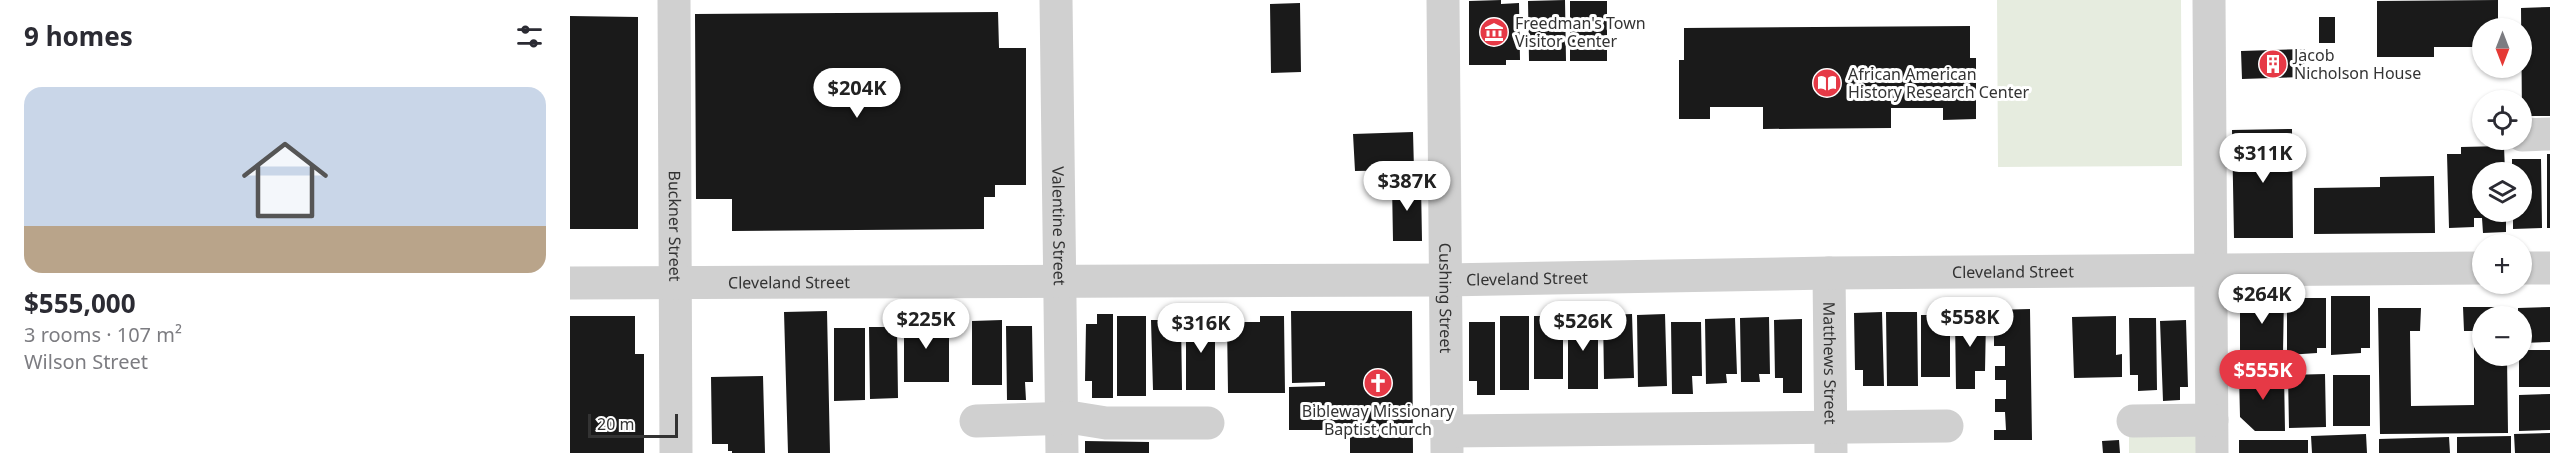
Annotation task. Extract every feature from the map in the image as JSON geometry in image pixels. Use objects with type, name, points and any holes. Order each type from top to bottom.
[{"type":"street","name":"Buckner Street","points":[[674,0],[676,453]]},
{"type":"street","name":"Valentine Street","points":[[1056,0],[1062,453]]},
{"type":"street","name":"Cushing Street","points":[[1443,0],[1447,442]]},
{"type":"street","points":[[2209,0],[2212,453]]},
{"type":"street","points":[[2532,135],[2550,134]]},
{"type":"street","name":"Cleveland Street","points":[[570,284],[1445,280],[1829,273],[2472,268]]},
{"type":"street","points":[[2532,268],[2550,268]]},
{"type":"street","name":"Matthews Street","points":[[1829,273],[1831,440]]},
{"type":"street","points":[[976,421],[1061,418],[1106,423],[1208,423]]},
{"type":"street","points":[[2133,421],[2212,420]]},
{"type":"street","points":[[1447,442],[1831,440],[1947,426]]},
{"type":"shaded area","points":[[1997,0],[2181,0],[2182,166],[1998,167]]},
{"type":"shaded area","points":[[2201,431],[2202,453],[2129,453],[2129,433]]},
{"type":"building","name":"Freedman's Town Visitor Center","points":[[1501,0],[1501,4],[1519,3],[1520,60],[1506,60],[1506,65],[1469,65],[1469,1]]},
{"type":"building","points":[[1565,0],[1566,61],[1529,61],[1528,1]]},
{"type":"building","points":[[2498,0],[2498,18],[2472,18],[2472,47],[2434,47],[2434,57],[2377,57],[2377,1]]},
{"type":"building","points":[[1570,1],[1607,1],[1607,61],[1570,61]]},
{"type":"building","points":[[1300,3],[1301,72],[1271,73],[1270,4]]},
{"type":"building","points":[[2550,7],[2550,116],[2532,116],[2532,90],[2522,90],[2522,78],[2532,78],[2532,18],[2521,18],[2521,8]]},
{"type":"building","points":[[998,12],[999,48],[1026,48],[1026,185],[995,185],[995,197],[984,197],[984,229],[732,231],[732,199],[696,199],[695,14]]},
{"type":"building","points":[[570,16],[638,17],[638,229],[570,229]]},
{"type":"building","points":[[2319,17],[2335,17],[2335,43],[2319,43]]},
{"type":"building","name":"African American History Research Center","points":[[1970,26],[1970,58],[1976,58],[1976,119],[1943,120],[1943,108],[1891,108],[1891,128],[1763,129],[1763,107],[1710,107],[1710,119],[1679,119],[1679,60],[1684,60],[1684,28]]},
{"type":"building","name":"Jacob Nicholson House","points":[[2305,49],[2305,77],[2242,79],[2241,51]]},
{"type":"building","points":[[2292,129],[2293,238],[2234,238],[2232,130]]},
{"type":"building","points":[[1413,132],[1414,170],[1355,171],[1353,134]]},
{"type":"building","points":[[2461,147],[2472,147],[2472,150],[2504,150],[2505,162],[2472,162],[2472,222],[2474,222],[2474,227],[2449,228],[2447,154],[2461,154]]},
{"type":"building","points":[[2547,154],[2550,154],[2550,228],[2547,228]]},
{"type":"building","points":[[2512,159],[2541,159],[2542,228],[2513,229],[2513,222],[2532,222],[2532,162],[2512,162]]},
{"type":"building","points":[[2434,176],[2435,233],[2314,234],[2314,188],[2380,187],[2380,177]]},
{"type":"building","points":[[1392,184],[1421,184],[1422,241],[1393,241]]},
{"type":"building","points":[[2482,222],[2506,222],[2506,232],[2483,233]]},
{"type":"building","points":[[2252,295],[2284,295],[2283,353],[2240,353],[2240,307]]},
{"type":"building","points":[[2331,296],[2370,296],[2370,348],[2361,348],[2361,353],[2331,355]]},
{"type":"building","points":[[2287,298],[2326,298],[2326,348],[2317,348],[2317,353],[2287,355]]},
{"type":"building","points":[[2463,307],[2472,307],[2472,331],[2464,331]]},
{"type":"building","points":[[2550,307],[2550,342],[2532,343],[2532,308]]},
{"type":"building","points":[[2378,308],[2421,308],[2420,331],[2410,331],[2411,406],[2474,405],[2474,366],[2507,366],[2508,433],[2380,434]]},
{"type":"building","points":[[1967,309],[1983,309],[1983,319],[1986,319],[1985,371],[1975,371],[1975,389],[1956,389],[1955,318],[1967,318]]},
{"type":"building","points":[[2030,309],[2032,440],[1994,440],[1994,430],[2006,430],[2005,412],[1995,412],[1995,399],[2006,399],[2006,380],[1995,380],[1995,366],[2005,366],[2005,346],[1994,346],[1994,333],[2005,333],[2005,316],[1992,316],[1992,310]]},
{"type":"building","points":[[827,311],[830,453],[788,453],[784,312]]},
{"type":"building","points":[[1291,311],[1412,311],[1413,453],[1350,453],[1350,430],[1289,430],[1289,387],[1325,386],[1325,382],[1292,383]]},
{"type":"building","points":[[1882,312],[1884,386],[1863,386],[1863,370],[1855,370],[1854,313]]},
{"type":"building","points":[[1886,312],[1917,312],[1918,386],[1887,386]]},
{"type":"building","points":[[1097,314],[1113,314],[1113,398],[1092,398],[1092,381],[1085,381],[1086,324],[1097,324]]},
{"type":"building","points":[[1632,314],[1634,378],[1604,379],[1603,315]]},
{"type":"building","points":[[1665,314],[1667,386],[1638,387],[1637,315]]},
{"type":"building","points":[[1568,315],[1598,315],[1598,389],[1568,389]]},
{"type":"building","points":[[1921,315],[1950,315],[1950,377],[1921,377]]},
{"type":"building","points":[[570,316],[635,316],[635,354],[644,354],[644,453],[570,453]]},
{"type":"building","points":[[1117,316],[1146,316],[1146,396],[1117,396]]},
{"type":"building","points":[[1260,316],[1284,316],[1285,393],[1228,393],[1227,322],[1260,322]]},
{"type":"building","points":[[1500,316],[1529,316],[1529,390],[1500,390]]},
{"type":"building","points":[[1534,316],[1563,316],[1563,379],[1534,379]]},
{"type":"building","points":[[2116,316],[2116,355],[2122,354],[2122,377],[2074,378],[2072,317]]},
{"type":"building","points":[[904,317],[949,317],[949,382],[904,382]]},
{"type":"building","points":[[1769,317],[1770,374],[1759,374],[1760,382],[1741,382],[1740,318]]},
{"type":"building","points":[[1186,318],[1215,318],[1215,390],[1186,390]]},
{"type":"building","points":[[1735,318],[1737,374],[1726,374],[1727,383],[1706,384],[1705,319]]},
{"type":"building","points":[[2129,318],[2156,318],[2157,390],[2138,391],[2138,375],[2130,375]]},
{"type":"building","points":[[1802,319],[1802,393],[1783,393],[1783,378],[1775,378],[1774,320]]},
{"type":"building","points":[[1002,320],[1002,385],[972,385],[972,321]]},
{"type":"building","points":[[1151,320],[1181,320],[1182,390],[1153,390]]},
{"type":"building","points":[[2186,320],[2188,387],[2180,387],[2180,400],[2163,401],[2160,321]]},
{"type":"building","points":[[1469,322],[1495,322],[1495,395],[1477,395],[1477,381],[1469,381]]},
{"type":"building","points":[[1671,322],[1701,322],[1702,376],[1692,376],[1693,394],[1672,394]]},
{"type":"building","points":[[1006,326],[1032,326],[1033,382],[1025,382],[1026,400],[1007,400]]},
{"type":"building","points":[[869,327],[897,327],[898,398],[870,399]]},
{"type":"building","points":[[834,328],[865,328],[865,400],[834,401]]},
{"type":"building","points":[[2532,350],[2550,350],[2550,387],[2519,387],[2519,366],[2532,366]]},
{"type":"building","points":[[2284,373],[2285,431],[2255,431],[2240,417],[2239,374]]},
{"type":"building","points":[[2325,374],[2326,427],[2289,428],[2288,375]]},
{"type":"building","points":[[2333,375],[2370,375],[2370,426],[2333,426]]},
{"type":"building","points":[[763,376],[765,453],[732,453],[728,451],[728,444],[712,444],[711,377]]},
{"type":"building","points":[[2550,394],[2550,430],[2519,431],[2519,395]]},
{"type":"building","points":[[2550,433],[2550,453],[2515,453],[2514,434]]},
{"type":"building","points":[[2366,434],[2367,453],[2312,453],[2311,436]]},
{"type":"building","points":[[2511,436],[2511,453],[2457,453],[2457,437]]},
{"type":"building","points":[[2449,437],[2450,453],[2379,453],[2379,439]]},
{"type":"building","points":[[2119,440],[2120,453],[2103,453],[2102,441]]},
{"type":"building","points":[[2239,440],[2308,440],[2308,453],[2239,453]]},
{"type":"building","points":[[1085,441],[1149,442],[1149,453],[1085,453]]},
{"type":"place","name":"Freedman's Town Visitor Center","points":[[1494,32]]},
{"type":"place","name":"Jacob Nicholson House","points":[[2273,64]]},
{"type":"place","name":"African American History Research Center","points":[[1827,83]]},
{"type":"place","name":"Bibleway Missionary Baptist church","points":[[1378,383]]}]
